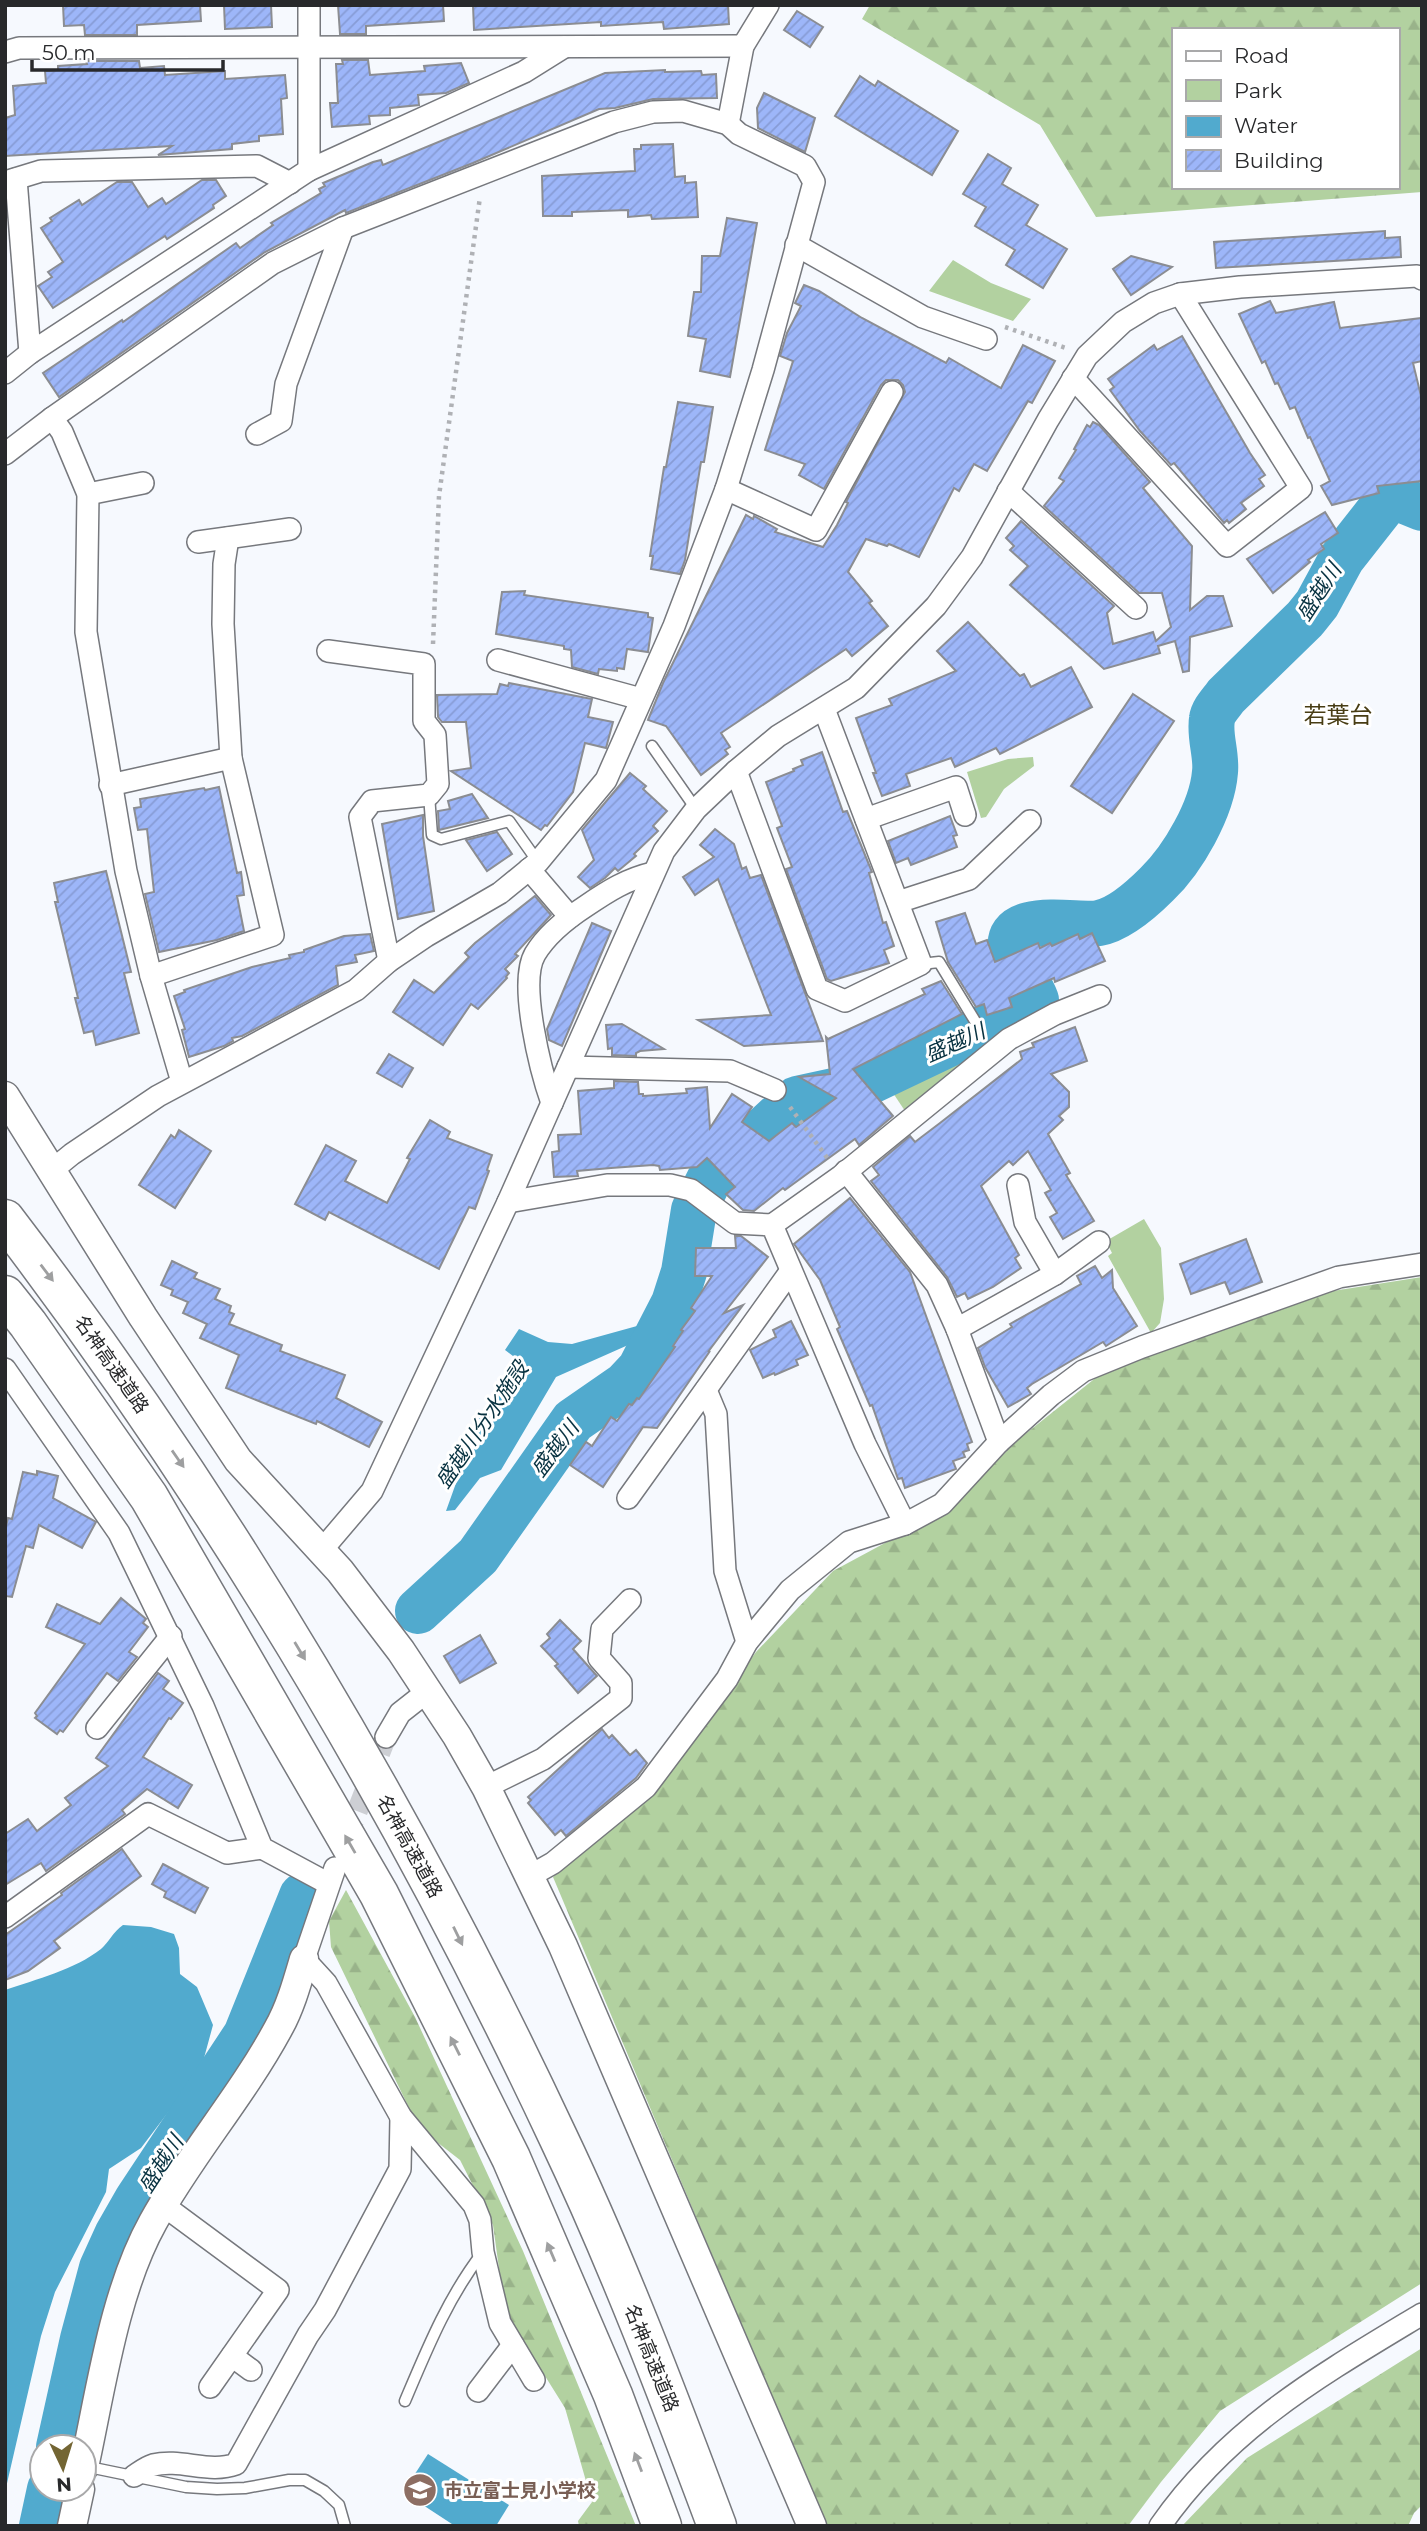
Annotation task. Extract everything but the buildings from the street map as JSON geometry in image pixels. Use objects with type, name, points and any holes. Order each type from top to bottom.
[{"type":"highway","name":"名神高速道路","points":[[5,1219],[66,1298],[186,1471],[302,1654],[428,1875],[559,2138],[661,2375],[717,2526]]},
{"type":"highway","points":[[5,1295],[149,1497],[379,1894],[511,2158],[612,2395],[662,2526]]},
{"type":"street","points":[[309,5],[309,170]]},
{"type":"street","points":[[728,124],[743,46],[768,5]]},
{"type":"street","points":[[5,52],[19,48],[743,46]]},
{"type":"street","points":[[5,373],[30,353],[309,170],[524,72],[566,47]]},
{"type":"street","points":[[5,454],[272,263],[343,228],[614,122],[653,112],[683,111],[728,124],[739,134],[805,166],[814,182],[763,370],[726,489],[674,626],[606,780],[533,866],[500,893],[426,936],[389,961],[356,990],[182,1082],[51,1171]]},
{"type":"street","points":[[30,353],[10,180],[41,171],[257,166],[290,183]]},
{"type":"street","points":[[257,434],[281,421],[286,384],[343,228]]},
{"type":"street","points":[[796,245],[923,317],[986,339]]},
{"type":"street","points":[[321,1551],[372,1491],[508,1202],[653,873],[664,851],[696,809],[778,736],[856,688],[936,606],[972,557],[1087,356],[1123,322],[1154,303],[1180,294],[1240,287],[1420,276]]},
{"type":"street","points":[[1073,379],[1227,546],[1301,488],[1180,294]]},
{"type":"street","points":[[726,489],[816,530],[892,392]]},
{"type":"street","points":[[52,418],[62,432],[88,495],[86,632],[110,785],[125,871],[151,976],[182,1082]]},
{"type":"street","points":[[88,495],[144,482]]},
{"type":"street","points":[[1008,491],[1136,608]]},
{"type":"street","points":[[198,542],[290,529]]},
{"type":"street","points":[[151,976],[273,935],[230,758],[223,624],[224,564],[229,538]]},
{"type":"street","points":[[328,651],[424,664],[424,721],[435,735],[438,784],[429,795],[372,801],[360,817],[389,961]]},
{"type":"street","points":[[498,660],[641,699]]},
{"type":"street","points":[[736,771],[817,989],[845,1001],[921,964],[824,709]]},
{"type":"street","points":[[110,785],[230,758]]},
{"type":"street","points":[[866,820],[956,787],[965,815]]},
{"type":"street","points":[[898,902],[969,879],[1030,821]]},
{"type":"street","points":[[533,866],[570,917]]},
{"type":"street","points":[[552,1103],[537,1051],[529,988],[533,957],[550,935],[570,917],[619,884],[653,873]]},
{"type":"street","points":[[508,1202],[607,1185],[670,1185],[700,1196],[736,1223],[772,1225],[843,1174],[1009,1039],[1055,1014],[1100,996]]},
{"type":"street","points":[[568,1067],[730,1072],[775,1090]]},
{"type":"street","points":[[5,1096],[143,1317],[238,1460],[340,1571],[394,1641],[428,1691],[486,1787],[563,1946],[812,2526]]},
{"type":"street","points":[[843,1174],[937,1285],[957,1329],[999,1442]]},
{"type":"street","points":[[1018,1185],[1025,1222],[1055,1274]]},
{"type":"street","points":[[772,1225],[865,1444],[905,1524]]},
{"type":"street","points":[[957,1329],[1055,1274],[1099,1242]]},
{"type":"street","points":[[530,1876],[553,1863],[646,1787],[727,1679],[747,1642],[790,1590],[849,1542],[905,1524],[942,1504],[999,1442],[1051,1395],[1083,1371],[1142,1347],[1339,1277],[1422,1264]]},
{"type":"street","points":[[628,1498],[790,1272]]},
{"type":"street","points":[[5,1369],[119,1533],[204,1706],[262,1848]]},
{"type":"street","points":[[706,1390],[716,1414],[725,1571],[747,1642]]},
{"type":"street","points":[[486,1787],[543,1759],[621,1698],[621,1683],[599,1658],[602,1629],[630,1600]]},
{"type":"street","points":[[97,1728],[171,1636]]},
{"type":"street","points":[[386,1737],[400,1713],[428,1691]]},
{"type":"street","points":[[5,1917],[148,1814],[228,1853],[262,1848],[332,1876],[279,2026],[251,2075],[190,2162],[152,2223],[125,2288],[92,2433]]},
{"type":"street","points":[[304,1959],[326,1983],[401,2118],[474,2204],[480,2220],[483,2252],[500,2323],[534,2380]]},
{"type":"street","points":[[134,2476],[150,2466],[169,2462],[223,2469],[236,2464],[308,2335],[326,2310],[400,2169],[401,2118]]},
{"type":"street","points":[[163,2205],[278,2290],[210,2387]]},
{"type":"street","points":[[1160,2526],[1202,2473],[1231,2443],[1266,2414],[1313,2379],[1422,2314]]},
{"type":"street","points":[[478,2391],[513,2345]]},
{"type":"street","points":[[232,2356],[251,2370]]},
{"type":"street","points":[[72,2526],[77,2503]]},
{"type":"lane","points":[[652,746],[696,809]]},
{"type":"lane","points":[[429,795],[432,835],[441,839],[509,821],[533,866]]},
{"type":"lane","points":[[921,964],[939,962],[975,1021]]},
{"type":"lane","points":[[405,2401],[438,2324],[463,2278],[483,2252]]},
{"type":"lane","points":[[98,2470],[186,2487],[217,2489],[305,2480],[324,2491],[339,2505],[345,2526]]},
{"type":"path","points":[[424,664],[433,646],[439,496],[483,172]]},
{"type":"path","points":[[1014,330],[1078,353]]},
{"type":"path","points":[[796,1114],[843,1174]]},
{"type":"green space","points":[[870,5],[1422,5],[1422,192],[1096,217],[1040,125],[862,19]]},
{"type":"green space","points":[[953,260],[991,283],[1031,299],[1013,321],[929,291]]},
{"type":"green space","points":[[1033,757],[1034,766],[1004,789],[986,817],[981,818],[967,772],[1008,759]]},
{"type":"green space","points":[[1005,1028],[905,1111],[893,1093],[905,1082],[945,1054]]},
{"type":"green space","points":[[1144,1219],[1161,1248],[1164,1299],[1160,1323],[1151,1333],[1108,1256],[1112,1253],[1106,1241]]},
{"type":"green space","points":[[1422,1277],[1422,2283],[1220,2411],[1128,2526],[826,2526],[553,1877],[627,1814],[671,1768],[756,1652],[833,1571],[948,1509],[1019,1439],[1098,1376],[1301,1296]]},
{"type":"green space","points":[[346,1890],[415,2017],[523,2251],[636,2526],[579,2526],[578,2521],[592,2502],[565,2408],[505,2312],[493,2225],[460,2160],[433,2139],[411,2112],[331,1947],[329,1921]]},
{"type":"green space","points":[[1422,2348],[1422,2505],[1414,2513],[1408,2526],[1182,2526],[1247,2458]]},
{"type":"water","name":"盛越川分水施設","points":[[661,1312],[653,1334],[556,1377],[501,1470],[480,1478],[455,1510],[446,1511],[460,1472],[460,1448],[517,1359],[505,1350],[519,1329],[548,1342],[572,1344],[637,1326]]},
{"type":"water","points":[[123,1925],[151,1927],[174,1934],[179,1948],[180,1974],[197,1987],[213,2025],[204,2058],[182,2094],[141,2148],[109,2169],[106,2192],[55,2292],[41,2336],[5,2492],[5,1990],[79,1963],[101,1949]]},
{"type":"water","points":[[428,2454],[509,2505],[496,2526],[455,2526],[403,2492]]},
{"type":"waterway","name":"盛越川","points":[[418,1611],[478,1556],[573,1421],[625,1385],[640,1369],[674,1303],[684,1272],[694,1210],[709,1180],[797,1099],[871,1081],[980,1029],[1024,1014],[1033,1007],[1036,1000],[1012,952],[1011,939],[1018,930],[1044,923],[1089,924],[1107,921],[1130,908],[1167,874],[1195,832],[1213,786],[1215,766],[1211,725],[1218,707],[1305,619],[1317,604],[1342,558],[1386,502],[1395,497],[1422,508]]},
{"type":"waterway","name":"盛越川分水施設","points":[[648,1325],[668,1317]]},
{"type":"waterway","name":"盛越川","points":[[62,2433],[102,2268],[137,2200],[246,2035],[302,1896]]},
{"type":"waterway","name":"盛越川","points":[[42,2526],[47,2503]]},
{"type":"tunnel","points":[[346,1840],[386,1737]]},
{"type":"place","name":"市立富士見小学校","points":[[420,2490]]},
{"type":"district","name":"若葉台","points":[[1338,715]]}]
